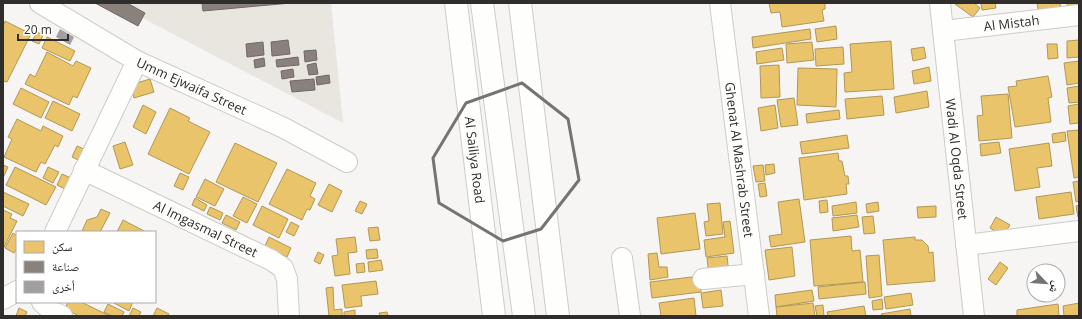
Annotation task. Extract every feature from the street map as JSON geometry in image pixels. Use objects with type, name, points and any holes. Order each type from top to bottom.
[{"type":"main road","name":"Al Sailiya Road","points":[[456,3],[494,316]]},
{"type":"main road","points":[[482,3],[524,316]]},
{"type":"main road","points":[[520,3],[558,316]]},
{"type":"street","name":"Umm Ejwaifa Street","points":[[40,3],[137,61],[284,128],[347,162]]},
{"type":"street","name":"Ghenat Al Mashrab Street","points":[[720,3],[759,316]]},
{"type":"street","name":"Wadi Al Oqda Street","points":[[940,3],[974,316]]},
{"type":"street","name":"Al Mistah","points":[[944,31],[1079,14]]},
{"type":"street","points":[[55,231],[137,61]]},
{"type":"street","name":"Al Imgasmal Street","points":[[84,170],[264,257],[283,268],[287,279],[289,316]]},
{"type":"street","points":[[966,245],[1079,231]]},
{"type":"street","points":[[622,258],[630,316]]},
{"type":"street","points":[[703,279],[754,274]]},
{"type":"street","points":[[3,299],[16,292]]},
{"type":"street","points":[[43,303],[53,312],[62,316]]},
{"type":"highlighted area","points":[[522,83],[568,119],[579,180],[541,229],[503,241],[439,203],[433,158],[466,103]]},
{"type":"shaded area","points":[[114,3],[331,3],[343,123]]},
{"type":"building: سكن","points":[[769,3],[825,3],[825,9],[822,10],[824,21],[782,27],[780,12],[771,13]]},
{"type":"building: سكن","points":[[974,3],[980,8],[973,17],[955,4]]},
{"type":"building: سكن","points":[[981,3],[995,3],[996,8],[982,10]]},
{"type":"building: سكن","points":[[1037,3],[1060,3],[1061,11],[1039,14]]},
{"type":"building: سكن","points":[[1067,3],[1079,3],[1079,10],[1068,11]]},
{"type":"building: سكن","points":[[5,21],[31,34],[7,82],[3,81],[3,26]]},
{"type":"building: سكن","points":[[836,26],[837,39],[817,42],[815,29]]},
{"type":"building: سكن","points":[[810,29],[811,39],[753,48],[752,37]]},
{"type":"building: سكن","points":[[37,32],[43,35],[39,44],[32,41]]},
{"type":"building: سكن","points":[[47,37],[75,51],[70,61],[42,48]]},
{"type":"building: سكن","points":[[1079,40],[1079,57],[1067,58],[1067,41]]},
{"type":"building: سكن","points":[[891,41],[894,89],[845,92],[844,73],[852,72],[850,44]]},
{"type":"building: سكن","points":[[812,42],[814,60],[787,63],[786,44]]},
{"type":"building: سكن","points":[[1047,44],[1057,44],[1058,58],[1048,59]]},
{"type":"building: سكن","points":[[843,47],[844,64],[816,66],[815,49]]},
{"type":"building: سكن","points":[[924,47],[926,58],[913,61],[911,49]]},
{"type":"building: سكن","points":[[782,48],[784,60],[757,64],[756,52]]},
{"type":"building: سكن","points":[[47,52],[73,66],[76,61],[91,68],[77,98],[73,96],[69,105],[25,84],[30,74],[35,77]]},
{"type":"building: سكن","points":[[1079,61],[1079,83],[1067,85],[1064,63]]},
{"type":"building: سكن","points":[[779,65],[780,97],[761,98],[760,66]]},
{"type":"building: سكن","points":[[929,67],[931,81],[914,84],[912,71]]},
{"type":"building: سكن","points":[[798,68],[837,69],[836,107],[797,105]]},
{"type":"building: سكن","points":[[1048,76],[1052,97],[1048,98],[1051,122],[1015,127],[1008,87],[1017,86],[1016,81]]},
{"type":"building: سكن","points":[[150,79],[154,92],[134,98],[130,85]]},
{"type":"building: سكن","points":[[1079,86],[1079,102],[1069,103],[1067,88]]},
{"type":"building: سكن","points":[[21,88],[49,102],[41,118],[13,104]]},
{"type":"building: سكن","points":[[927,91],[929,107],[896,113],[894,97]]},
{"type":"building: سكن","points":[[1008,94],[1012,138],[979,141],[977,116],[983,115],[981,96]]},
{"type":"building: سكن","points":[[882,96],[884,115],[847,119],[845,99]]},
{"type":"building: سكن","points":[[794,98],[798,125],[781,127],[777,100]]},
{"type":"building: سكن","points":[[53,101],[80,114],[72,131],[45,118]]},
{"type":"building: سكن","points":[[1079,104],[1079,123],[1070,124],[1068,106]]},
{"type":"building: سكن","points":[[143,105],[156,112],[146,134],[133,127]]},
{"type":"building: سكن","points":[[775,105],[778,128],[761,131],[758,108]]},
{"type":"building: سكن","points":[[170,108],[190,118],[188,121],[210,132],[189,174],[148,154]]},
{"type":"building: سكن","points":[[839,110],[840,119],[807,123],[806,114]]},
{"type":"building: سكن","points":[[17,119],[41,131],[43,126],[63,136],[58,147],[55,145],[45,164],[41,162],[36,172],[4,157],[12,139],[8,137]]},
{"type":"building: سكن","points":[[1079,130],[1079,177],[1074,178],[1067,131]]},
{"type":"building: سكن","points":[[1065,132],[1066,141],[1053,143],[1052,134]]},
{"type":"building: سكن","points":[[847,135],[849,148],[802,154],[800,142]]},
{"type":"building: سكن","points":[[125,142],[133,165],[120,169],[113,146]]},
{"type":"building: سكن","points":[[999,142],[1001,153],[981,156],[980,144]]},
{"type":"building: سكن","points":[[235,143],[277,163],[258,202],[216,182]]},
{"type":"building: سكن","points":[[1049,143],[1052,166],[1037,168],[1040,187],[1015,191],[1009,149]]},
{"type":"building: سكن","points":[[77,146],[84,149],[78,160],[72,157]]},
{"type":"building: سكن","points":[[838,153],[839,161],[842,161],[845,176],[848,176],[849,184],[846,184],[847,194],[804,200],[799,158]]},
{"type":"building: سكن","points":[[774,164],[775,173],[766,175],[765,165]]},
{"type":"building: سكن","points":[[3,165],[8,167],[3,178]]},
{"type":"building: سكن","points":[[763,165],[765,181],[756,182],[753,166]]},
{"type":"building: سكن","points":[[15,167],[56,187],[46,205],[6,185]]},
{"type":"building: سكن","points":[[48,167],[59,172],[53,183],[43,178]]},
{"type":"building: سكن","points":[[287,169],[316,183],[310,196],[315,199],[310,210],[307,209],[302,220],[269,204]]},
{"type":"building: سكن","points":[[180,173],[189,177],[183,190],[174,186]]},
{"type":"building: سكن","points":[[62,174],[71,178],[65,189],[57,185]]},
{"type":"building: سكن","points":[[205,179],[224,189],[215,206],[196,197]]},
{"type":"building: سكن","points":[[1079,181],[1079,201],[1076,202],[1073,182]]},
{"type":"building: سكن","points":[[765,183],[767,196],[760,197],[758,184]]},
{"type":"building: سكن","points":[[329,184],[342,191],[332,212],[318,205]]},
{"type":"building: سكن","points":[[3,192],[29,204],[23,216],[3,206]]},
{"type":"building: سكن","points":[[1071,192],[1074,214],[1039,219],[1036,197]]},
{"type":"building: سكن","points":[[243,197],[257,204],[247,223],[233,216]]},
{"type":"building: سكن","points":[[195,198],[207,205],[204,211],[192,205]]},
{"type":"building: سكن","points":[[799,199],[805,242],[771,247],[769,236],[782,234],[778,202]]},
{"type":"building: سكن","points":[[827,200],[828,212],[820,213],[819,201]]},
{"type":"building: سكن","points":[[360,201],[367,204],[362,214],[355,211]]},
{"type":"building: سكن","points":[[856,202],[857,213],[833,216],[832,206]]},
{"type":"building: سكن","points":[[878,202],[879,211],[867,213],[866,204]]},
{"type":"building: سكن","points":[[720,203],[723,234],[706,236],[704,222],[709,221],[707,204]]},
{"type":"building: سكن","points":[[1079,205],[1079,217],[1078,217],[1076,206]]},
{"type":"building: سكن","points":[[262,206],[288,219],[279,238],[253,225]]},
{"type":"building: سكن","points":[[936,206],[936,217],[918,218],[917,207]]},
{"type":"building: سكن","points":[[210,207],[223,213],[220,220],[207,214]]},
{"type":"building: سكن","points":[[101,209],[110,213],[101,231],[82,231],[87,220],[97,217]]},
{"type":"building: سكن","points":[[3,210],[12,214],[10,218],[17,221],[3,249]]},
{"type":"building: سكن","points":[[695,213],[700,249],[661,254],[657,218]]},
{"type":"building: سكن","points":[[226,215],[240,222],[236,230],[222,223]]},
{"type":"building: سكن","points":[[857,215],[859,227],[833,231],[832,218]]},
{"type":"building: سكن","points":[[873,216],[875,233],[864,234],[862,217]]},
{"type":"building: سكن","points":[[996,217],[1010,225],[1003,236],[990,228]]},
{"type":"building: سكن","points":[[123,220],[144,231],[118,231]]},
{"type":"building: سكن","points":[[730,221],[734,253],[706,257],[704,240],[725,237],[723,222]]},
{"type":"building: سكن","points":[[291,222],[299,226],[294,236],[286,232]]},
{"type":"building: سكن","points":[[378,227],[380,240],[370,241],[368,228]]},
{"type":"building: سكن","points":[[13,233],[16,235],[16,250],[14,253],[5,248]]},
{"type":"building: سكن","points":[[851,236],[852,251],[860,250],[863,282],[814,286],[810,240]]},
{"type":"building: سكن","points":[[269,237],[291,248],[287,257],[265,246]]},
{"type":"building: سكن","points":[[355,237],[357,252],[348,253],[350,274],[335,276],[332,256],[338,255],[336,239]]},
{"type":"building: سكن","points":[[915,237],[915,240],[922,240],[928,246],[929,253],[933,252],[935,281],[887,285],[883,240]]},
{"type":"building: سكن","points":[[792,247],[795,276],[769,280],[765,250]]},
{"type":"building: سكن","points":[[377,249],[378,258],[367,259],[366,250]]},
{"type":"building: سكن","points":[[318,252],[324,255],[320,264],[314,261]]},
{"type":"building: سكن","points":[[657,253],[659,267],[667,267],[668,277],[650,280],[648,254]]},
{"type":"building: سكن","points":[[879,255],[882,296],[869,298],[866,256]]},
{"type":"building: سكن","points":[[727,256],[729,274],[709,276],[707,258]]},
{"type":"building: سكن","points":[[381,260],[383,270],[369,272],[368,262]]},
{"type":"building: سكن","points":[[1000,262],[1008,268],[996,285],[988,279]]},
{"type":"building: سكن","points":[[364,263],[365,272],[357,273],[356,264]]},
{"type":"building: سكن","points":[[700,276],[701,292],[652,298],[650,282]]},
{"type":"building: سكن","points":[[376,281],[378,294],[361,296],[362,306],[345,308],[342,285]]},
{"type":"building: سكن","points":[[865,282],[866,294],[819,299],[818,287]]},
{"type":"building: سكن","points":[[333,287],[334,310],[342,309],[342,316],[329,316],[326,288]]},
{"type":"building: سكن","points":[[721,290],[723,306],[703,308],[701,293]]},
{"type":"building: سكن","points":[[812,290],[814,301],[776,307],[775,295]]},
{"type":"building: سكن","points":[[911,293],[913,305],[886,309],[884,297]]},
{"type":"building: سكن","points":[[694,298],[696,316],[661,316],[659,303]]},
{"type":"building: سكن","points":[[882,299],[883,309],[873,310],[872,301]]},
{"type":"building: سكن","points":[[68,303],[83,303],[110,316],[79,316],[65,309]]},
{"type":"building: سكن","points":[[114,303],[133,303],[129,311]]},
{"type":"building: سكن","points":[[813,303],[815,316],[777,316],[776,307]]},
{"type":"building: سكن","points":[[1079,303],[1079,316],[1064,316],[1063,306]]},
{"type":"building: سكن","points":[[108,304],[124,312],[122,316],[112,316],[104,312]]},
{"type":"building: سكن","points":[[1058,304],[1059,316],[1017,316],[1017,310]]},
{"type":"building: سكن","points":[[823,305],[824,316],[817,316],[815,306]]},
{"type":"building: سكن","points":[[864,306],[866,316],[828,316],[827,312]]},
{"type":"building: سكن","points":[[19,308],[27,312],[25,316],[16,316]]},
{"type":"building: سكن","points":[[133,308],[141,312],[139,316],[129,316]]},
{"type":"building: سكن","points":[[157,308],[169,314],[168,316],[153,316]]},
{"type":"building: سكن","points":[[910,309],[911,316],[882,316],[881,314]]},
{"type":"building: سكن","points":[[355,310],[355,316],[344,316],[344,312]]},
{"type":"building: سكن","points":[[387,312],[388,316],[380,316],[379,313]]},
{"type":"building: صناعة","points":[[95,3],[127,3],[145,13],[138,26]]},
{"type":"building: صناعة","points":[[202,3],[291,3],[203,11]]},
{"type":"building: صناعة","points":[[288,40],[290,54],[272,56],[271,42]]},
{"type":"building: صناعة","points":[[263,42],[264,55],[247,57],[246,44]]},
{"type":"building: صناعة","points":[[316,50],[317,60],[305,62],[304,51]]},
{"type":"building: صناعة","points":[[298,57],[299,65],[277,67],[276,60]]},
{"type":"building: صناعة","points":[[264,58],[265,66],[255,68],[254,60]]},
{"type":"building: صناعة","points":[[316,63],[318,74],[309,75],[307,65]]},
{"type":"building: صناعة","points":[[293,69],[294,77],[282,79],[281,71]]},
{"type":"building: صناعة","points":[[329,75],[330,83],[317,85],[316,77]]},
{"type":"building: صناعة","points":[[314,79],[315,90],[292,92],[290,81]]},
{"type":"building: أخرى","points":[[60,29],[74,37],[70,45],[56,37]]}]
